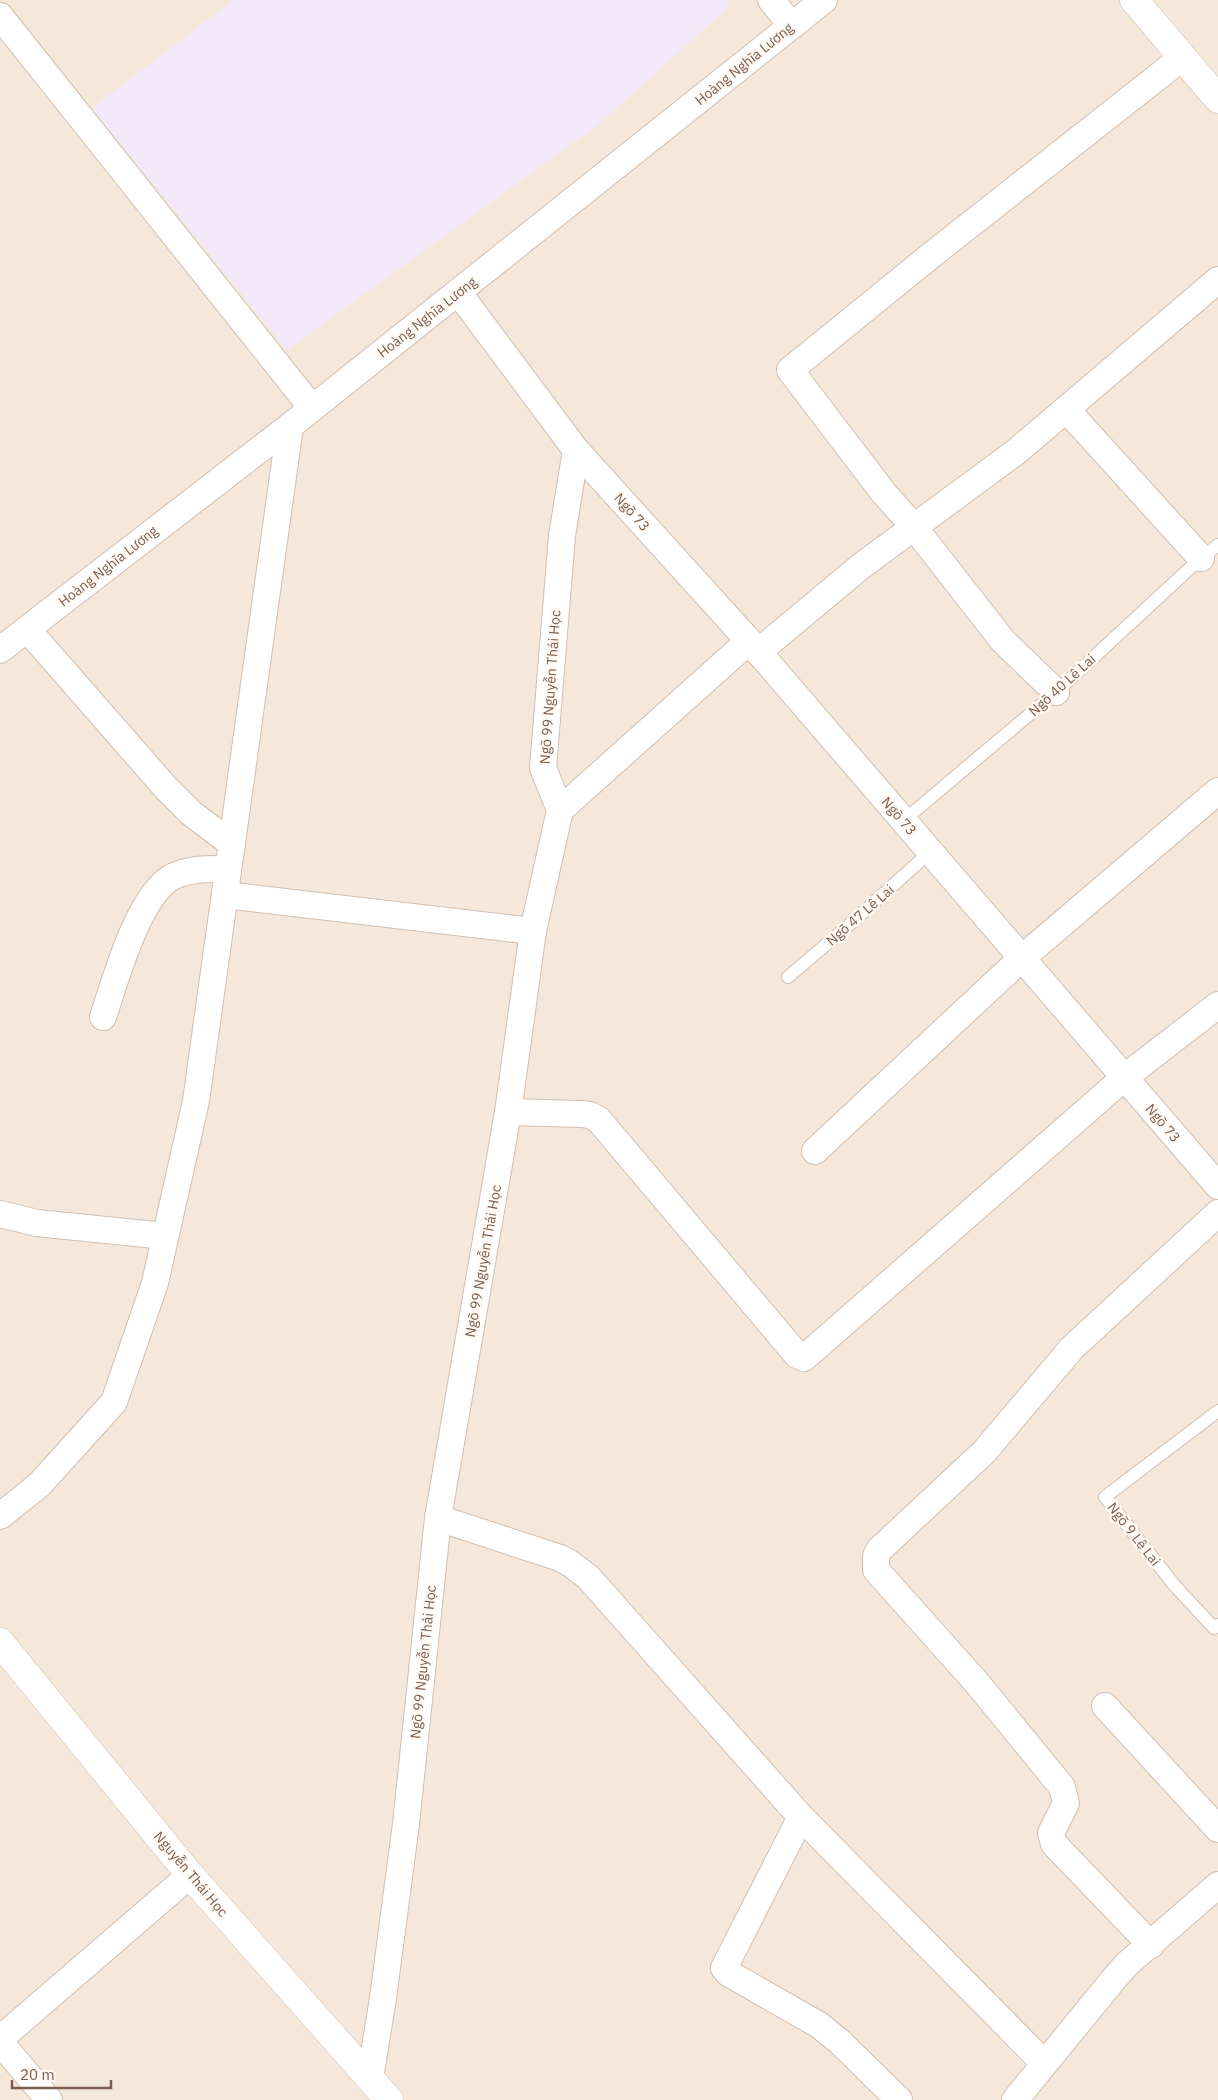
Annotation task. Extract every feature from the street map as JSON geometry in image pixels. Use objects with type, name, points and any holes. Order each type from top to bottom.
[{"type":"main road","points":[[1134,0],[1218,99]]},
{"type":"main road","name":"Nguyễn Thái Học","points":[[0,1642],[190,1874],[389,2100]]},
{"type":"street","points":[[771,0],[792,26]]},
{"type":"street","name":"Hoàng Nghĩa Lương","points":[[0,650],[290,426],[824,0]]},
{"type":"street","points":[[0,16],[312,408]]},
{"type":"street","points":[[1056,692],[1002,641],[914,527],[883,492],[790,370],[934,253],[1183,57]]},
{"type":"street","points":[[560,810],[754,647],[1017,451],[1218,280]]},
{"type":"street","name":"Ngõ 73","points":[[458,292],[576,450],[754,647],[903,821],[1023,957],[1218,1186]]},
{"type":"street","points":[[1066,409],[1209,552]]},
{"type":"street","points":[[0,1516],[39,1485],[114,1402],[155,1283],[196,1101],[290,426]]},
{"type":"street","name":"Ngõ 99 Nguyễn Thái Học","points":[[370,2078],[383,1998],[406,1824],[438,1518],[508,1112],[533,931],[560,810],[543,768],[562,536],[576,450]]},
{"type":"street","points":[[27,629],[166,788],[230,857]]},
{"type":"street","points":[[815,1151],[1023,957],[1218,791]]},
{"type":"street","points":[[103,1017],[129,937],[159,886],[172,877],[230,857]]},
{"type":"street","points":[[224,895],[533,931]]},
{"type":"street","points":[[508,1112],[582,1114],[598,1119],[797,1355],[804,1358],[1126,1077],[1218,1006]]},
{"type":"street","points":[[0,1214],[38,1223],[165,1236]]},
{"type":"street","points":[[1151,1944],[1054,1844],[1051,1833],[1066,1803],[1062,1787],[977,1683],[876,1570],[876,1556],[879,1550],[984,1452],[1072,1348],[1218,1214]]},
{"type":"street","points":[[438,1518],[560,1558],[588,1577],[801,1817],[1044,2063]]},
{"type":"street","points":[[1105,1706],[1218,1829]]},
{"type":"street","points":[[801,1817],[724,1968],[728,1973],[819,2025],[840,2042],[899,2100]]},
{"type":"street","points":[[48,2100],[0,2040],[190,1874]]},
{"type":"street","points":[[1015,2100],[1112,1980],[1218,1885]]},
{"type":"lane","name":"Ngõ 40 Lê Lai","points":[[903,821],[1056,692],[1209,552]]},
{"type":"lane","name":"Ngõ 47 Lê Lai","points":[[788,977],[930,852]]},
{"type":"lane","name":"Ngõ 9 Lê Lai","points":[[1218,1411],[1106,1497],[1174,1586],[1214,1628],[1218,1625]]},
{"type":"shaded area","points":[[0,0],[1218,0],[1218,2100],[0,2100]]},
{"type":"shaded area","points":[[234,0],[726,0],[731,5],[598,125],[287,350],[92,108]]}]
